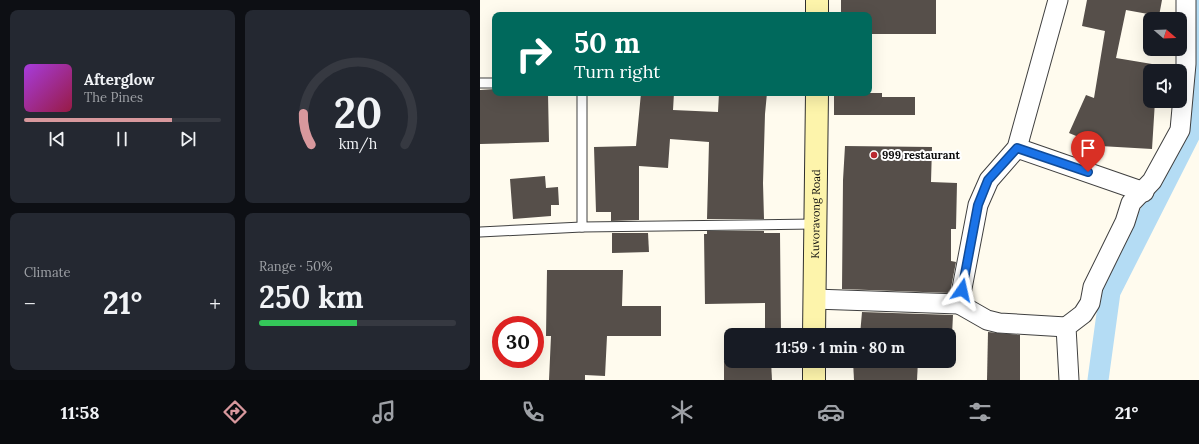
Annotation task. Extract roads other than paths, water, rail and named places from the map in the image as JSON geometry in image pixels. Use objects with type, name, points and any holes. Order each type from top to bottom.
[{"type":"street","points":[[816,0],[816,12]]},
{"type":"street","points":[[959,304],[978,205],[988,180],[1017,148],[1058,0]]},
{"type":"street","points":[[814,299],[959,304],[987,320],[999,323],[1066,327],[1084,314],[1090,303],[1093,286],[1125,222],[1132,203],[1144,192],[1152,181],[1180,130],[1186,64],[1186,0]]},
{"type":"street","name":"Kuvoravong Road","points":[[814,328],[814,224],[817,96]]},
{"type":"street","points":[[1017,148],[1144,192]]},
{"type":"street","points":[[1066,327],[1069,380]]},
{"type":"street","points":[[814,368],[814,380]]},
{"type":"lane","points":[[480,83],[492,83]]},
{"type":"lane","points":[[582,96],[582,227]]},
{"type":"lane","points":[[480,232],[582,227],[814,224]]},
{"type":"waterway","points":[[1098,380],[1110,292],[1191,132],[1196,0]]},
{"type":"place","name":"999 restaurant","points":[[874,155]]}]
